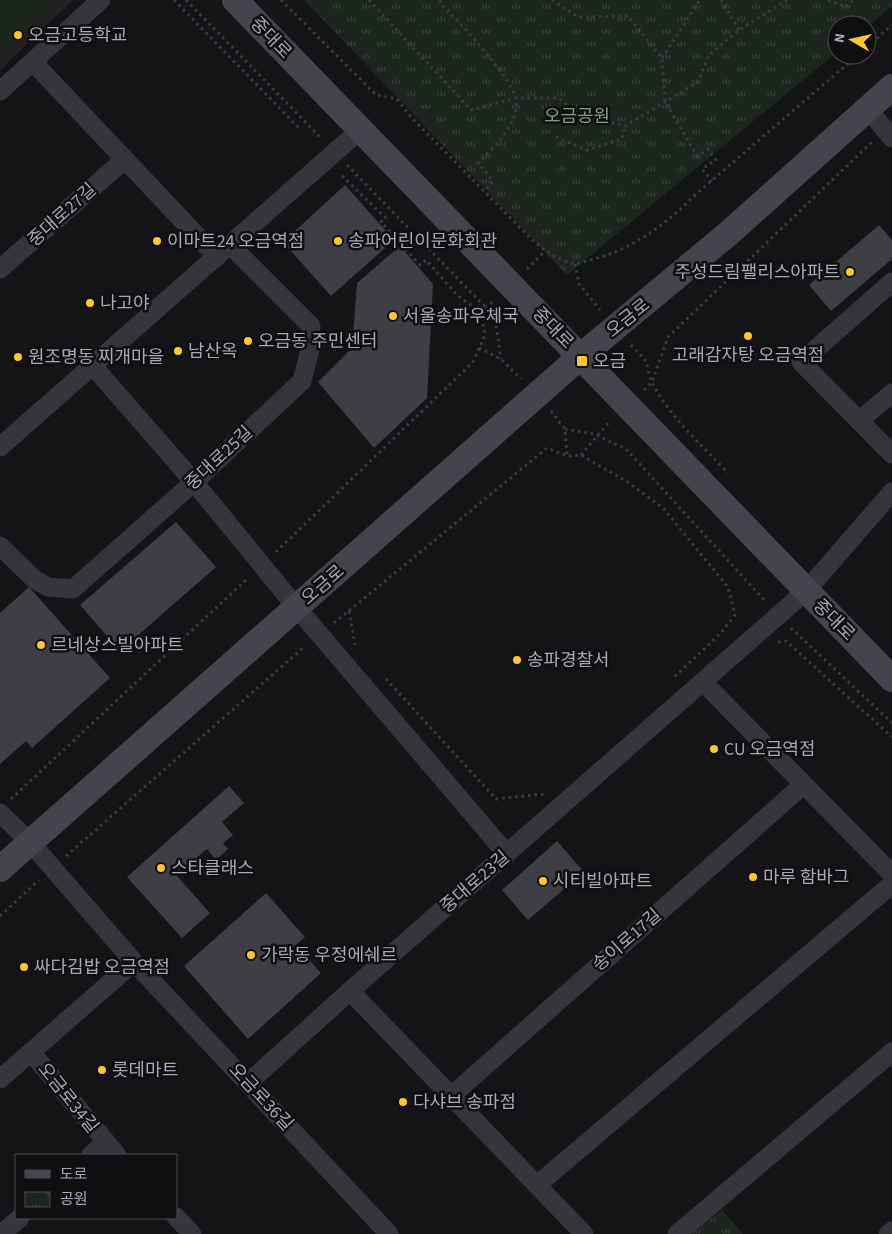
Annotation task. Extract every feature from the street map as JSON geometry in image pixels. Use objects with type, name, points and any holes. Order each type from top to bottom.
[{"type":"main road","name":"중대로","points":[[235,0],[892,679]]},
{"type":"main road","name":"오금로","points":[[0,869],[581,356],[729,233],[892,87]]},
{"type":"street","points":[[0,91],[101,0]]},
{"type":"street","name":"중대로25길","points":[[0,546],[34,578],[48,587],[73,589],[194,482],[302,381],[310,350],[311,326],[223,251],[124,160],[34,62]]},
{"type":"street","points":[[868,109],[889,134]]},
{"type":"street","points":[[0,447],[223,251],[335,161],[360,130]]},
{"type":"street","name":"중대로27길","points":[[0,270],[124,160]]},
{"type":"street","points":[[892,282],[801,362],[892,454]]},
{"type":"street","name":"오금로","points":[[93,366],[194,482],[319,635],[506,854]]},
{"type":"street","points":[[859,421],[892,393]]},
{"type":"street","name":"중대로23길","points":[[248,1083],[350,991],[806,591],[892,492]]},
{"type":"street","points":[[703,682],[892,874]]},
{"type":"street","name":"송이로17길","points":[[451,1096],[803,785]]},
{"type":"street","name":"오금로36길","points":[[0,813],[30,842],[134,962],[387,1233]]},
{"type":"street","points":[[537,1185],[892,884]]},
{"type":"street","points":[[0,1079],[134,962]]},
{"type":"street","points":[[350,991],[584,1234]]},
{"type":"street","name":"오금로34길","points":[[31,1052],[104,1151]]},
{"type":"street","points":[[678,1234],[892,1052]]},
{"type":"street","points":[[1,1234],[19,1219]]},
{"type":"street","points":[[178,1219],[191,1234]]},
{"type":"street","points":[[888,1234],[892,1231]]},
{"type":"path","points":[[174,0],[299,128]]},
{"type":"path","points":[[186,0],[386,218],[381,222],[420,265],[426,260],[457,295],[481,313]]},
{"type":"path","points":[[281,0],[376,95],[397,99],[411,117],[484,192],[545,251],[575,264],[623,250],[648,236],[673,218],[712,181],[846,65]]},
{"type":"path","points":[[368,0],[471,110],[516,98],[558,98],[581,115],[625,126],[698,82],[709,55],[738,30],[787,0]]},
{"type":"path","points":[[440,0],[441,4],[461,23],[504,76],[516,98],[513,116],[502,139],[478,163],[493,181],[484,192]]},
{"type":"path","points":[[552,0],[578,17],[628,16],[662,58],[665,102],[697,156],[708,149],[716,160],[702,169],[712,181]]},
{"type":"path","points":[[662,58],[700,0]]},
{"type":"path","points":[[721,0],[738,30]]},
{"type":"path","points":[[828,0],[846,7],[853,0]]},
{"type":"path","points":[[877,38],[892,25]]},
{"type":"path","points":[[556,137],[587,150],[622,139],[625,126]]},
{"type":"path","points":[[652,382],[668,337],[889,134]]},
{"type":"path","points":[[335,161],[495,317],[501,359],[479,348]]},
{"type":"path","points":[[575,264],[579,284]]},
{"type":"path","points":[[567,456],[565,429],[594,434],[626,449],[778,616],[892,723]]},
{"type":"path","points":[[0,916],[52,868],[319,635],[547,448],[567,456],[581,455],[629,483],[662,508],[728,587],[734,615],[720,634],[671,680]]},
{"type":"path","points":[[348,611],[356,646]]},
{"type":"path","points":[[777,642],[786,641],[892,737]]},
{"type":"path","points":[[382,675],[496,799],[554,794]]},
{"type":"shaded area","name":"오금고등학교","points":[[0,0],[73,0],[0,70]]},
{"type":"green space","name":"오금고등학교","points":[[0,0],[57,0],[0,55]]},
{"type":"green space","name":"오금공원","points":[[304,0],[892,0],[892,6],[877,19],[877,15],[827,15],[827,60],[567,275]]},
{"type":"green space","points":[[722,1210],[743,1234],[692,1234]]},
{"type":"building","name":"송파어린이문화회관","points":[[345,185],[394,240],[331,296],[283,242]]},
{"type":"building","name":"주성드림팰리스아파트","points":[[879,225],[892,240],[892,259],[831,311],[809,285]]},
{"type":"building","name":"서울송파우체국","points":[[400,246],[433,284],[427,398],[374,448],[318,382],[352,348],[357,283]]},
{"type":"building","points":[[176,522],[216,567],[120,651],[80,605]]},
{"type":"building","name":"르네상스빌아파트","points":[[29,587],[110,678],[32,748],[26,741],[0,764],[0,613]]},
{"type":"building","name":"스타클래스","points":[[229,786],[244,803],[222,822],[233,835],[223,843],[228,849],[216,860],[207,849],[176,875],[210,913],[182,938],[127,877]]},
{"type":"building","name":"시티빌아파트","points":[[557,841],[584,872],[528,920],[502,890]]},
{"type":"building","name":"가락동 우정에쉐르","points":[[266,893],[305,937],[296,945],[321,973],[248,1039],[184,966]]},
{"type":"place","name":"오금고등학교","points":[[18,35]]},
{"type":"place","name":"이마트24 오금역점","points":[[157,241]]},
{"type":"place","name":"송파어린이문화회관","points":[[338,241]]},
{"type":"place","name":"주성드림팰리스아파트","points":[[850,272]]},
{"type":"place","name":"나고야","points":[[90,303]]},
{"type":"place","name":"서울송파우체국","points":[[393,316]]},
{"type":"place","name":"고래감자탕 오금역점","points":[[748,336]]},
{"type":"place","name":"오금동 주민센터","points":[[248,341]]},
{"type":"place","name":"남산옥","points":[[178,351]]},
{"type":"place","name":"원조명동 찌개마을","points":[[18,357]]},
{"type":"place","name":"오금","points":[[582,361]]},
{"type":"place","name":"르네상스빌아파트","points":[[41,645]]},
{"type":"place","name":"송파경찰서","points":[[517,660]]},
{"type":"place","name":"CU 오금역점","points":[[714,749]]},
{"type":"place","name":"스타클래스","points":[[161,868]]},
{"type":"place","name":"마루 함바그","points":[[753,877]]},
{"type":"place","name":"시티빌아파트","points":[[543,881]]},
{"type":"place","name":"가락동 우정에쉐르","points":[[251,955]]},
{"type":"place","name":"싸다김밥 오금역점","points":[[24,967]]},
{"type":"place","name":"롯데마트","points":[[102,1070]]},
{"type":"place","name":"다샤브 송파점","points":[[403,1102]]}]
